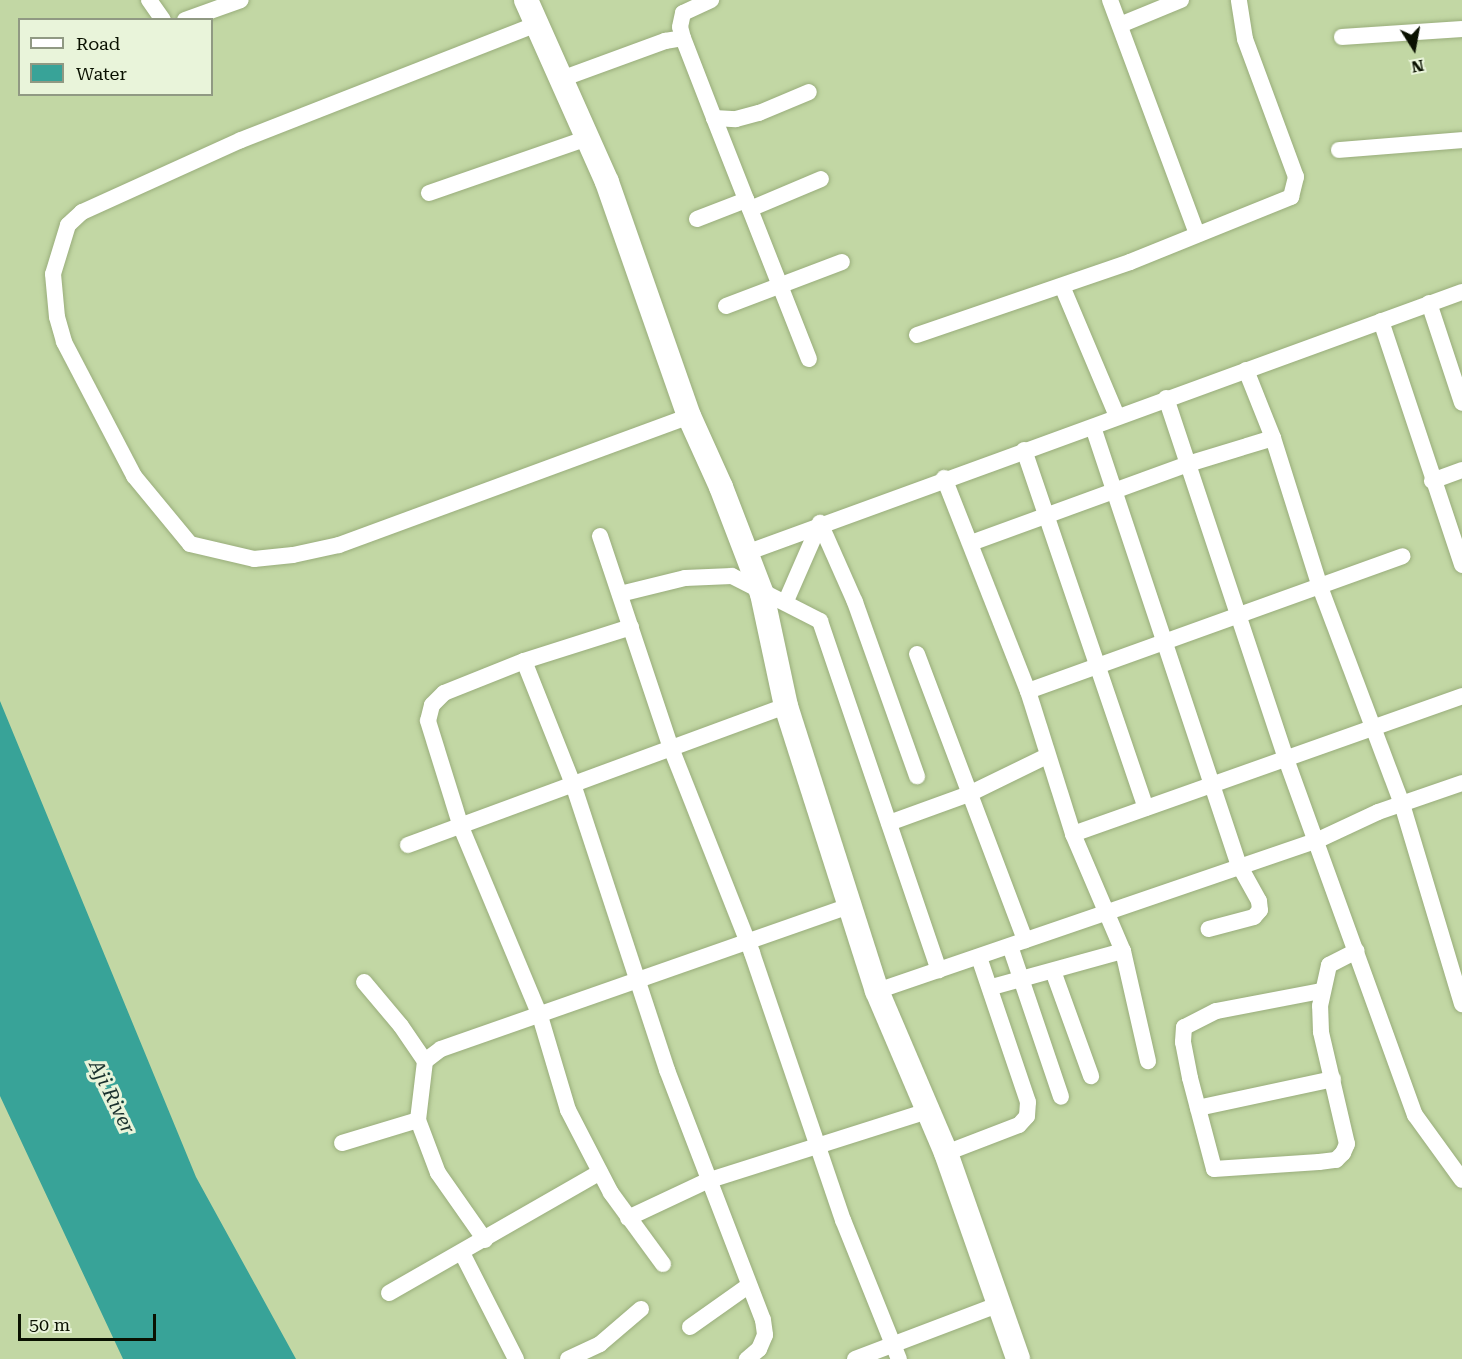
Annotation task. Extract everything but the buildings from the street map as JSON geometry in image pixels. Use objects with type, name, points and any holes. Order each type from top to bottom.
[{"type":"main road","points":[[525,0],[564,78],[588,138],[689,416],[721,487],[762,594],[786,706],[877,991],[946,1152],[1018,1359]]},
{"type":"street","points":[[149,0],[162,18]]},
{"type":"street","points":[[191,18],[241,0]]},
{"type":"street","points":[[711,0],[683,14],[680,27],[683,38],[809,359]]},
{"type":"street","points":[[1110,0],[1197,234]]},
{"type":"street","points":[[1120,25],[1181,0]]},
{"type":"street","points":[[917,335],[1062,286],[1291,197],[1295,188],[1291,161],[1245,39],[1239,0]]},
{"type":"street","points":[[537,24],[241,140],[74,218],[68,225],[53,274],[57,317],[64,342],[134,476],[190,544],[254,559],[293,555],[339,545],[689,416]]},
{"type":"street","points":[[1342,37],[1462,29]]},
{"type":"street","points":[[564,78],[665,41],[683,38]]},
{"type":"street","points":[[714,118],[736,119],[759,113],[809,92]]},
{"type":"street","points":[[429,194],[588,138]]},
{"type":"street","points":[[1339,150],[1462,140]]},
{"type":"street","points":[[697,219],[748,205],[821,179]]},
{"type":"street","points":[[726,306],[842,262]]},
{"type":"street","points":[[1062,286],[1117,416]]},
{"type":"street","points":[[746,553],[820,523],[1093,427],[1166,398],[1462,292]]},
{"type":"street","points":[[1429,303],[1462,403]]},
{"type":"street","points":[[1381,321],[1432,481],[1462,565]]},
{"type":"street","points":[[1246,370],[1274,438],[1320,587],[1402,804],[1456,965],[1462,1004]]},
{"type":"street","points":[[1166,398],[1286,759],[1415,1115],[1462,1180]]},
{"type":"street","points":[[1093,427],[1239,865],[1260,910],[1254,917],[1209,929]]},
{"type":"street","points":[[971,543],[1188,464],[1274,438]]},
{"type":"street","points":[[1024,450],[1049,516],[1097,667],[1146,808]]},
{"type":"street","points":[[1432,481],[1462,470]]},
{"type":"street","points":[[944,478],[1028,691],[1073,834],[1123,951],[1148,1060]]},
{"type":"street","points":[[786,601],[820,523]]},
{"type":"street","points":[[820,523],[855,602],[917,776]]},
{"type":"street","points":[[600,536],[671,748],[748,944],[817,1143],[897,1353]]},
{"type":"street","points":[[1028,691],[1402,556]]},
{"type":"street","points":[[620,594],[709,574],[732,576],[762,594],[786,601],[820,621],[826,633],[939,970]]},
{"type":"street","points":[[631,627],[525,661],[444,693],[432,705],[428,721],[461,827],[540,1016],[557,1085],[600,1172],[628,1218],[663,1264]]},
{"type":"street","points":[[917,654],[969,794],[1018,943],[1020,980],[1061,1097]]},
{"type":"street","points":[[525,661],[573,784],[635,981],[707,1181],[763,1320],[765,1335],[759,1349],[747,1359]]},
{"type":"street","points":[[1073,834],[1462,696]]},
{"type":"street","points":[[408,845],[786,706]]},
{"type":"street","points":[[889,823],[969,794],[1047,756]]},
{"type":"street","points":[[877,991],[1239,865],[1316,841],[1402,804],[1462,783]]},
{"type":"street","points":[[425,1061],[441,1049],[748,944],[849,906]]},
{"type":"street","points":[[992,987],[1123,951]]},
{"type":"street","points":[[1321,991],[1216,1011],[1184,1027],[1183,1042],[1214,1169],[1232,1171],[1336,1160],[1347,1144],[1321,1032],[1321,991],[1329,965],[1357,951]]},
{"type":"street","points":[[946,1152],[1019,1125],[1027,1116],[1028,1102],[992,987],[979,957]]},
{"type":"street","points":[[1053,970],[1091,1076]]},
{"type":"street","points":[[364,982],[401,1026],[425,1061],[418,1120],[438,1173],[485,1240]]},
{"type":"street","points":[[1198,1108],[1333,1079]]},
{"type":"street","points":[[628,1218],[707,1181],[817,1143],[928,1111]]},
{"type":"street","points":[[342,1143],[418,1120]]},
{"type":"street","points":[[389,1293],[600,1172]]},
{"type":"street","points":[[462,1253],[516,1359]]},
{"type":"street","points":[[690,1327],[748,1286]]},
{"type":"street","points":[[855,1359],[897,1353],[1000,1304]]},
{"type":"street","points":[[568,1359],[600,1344],[641,1309]]},
{"type":"street","points":[[600,1344],[610,1359]]},
{"type":"water","name":"Aji River","points":[[0,701],[196,1177],[296,1359],[123,1359],[0,1096]]}]
